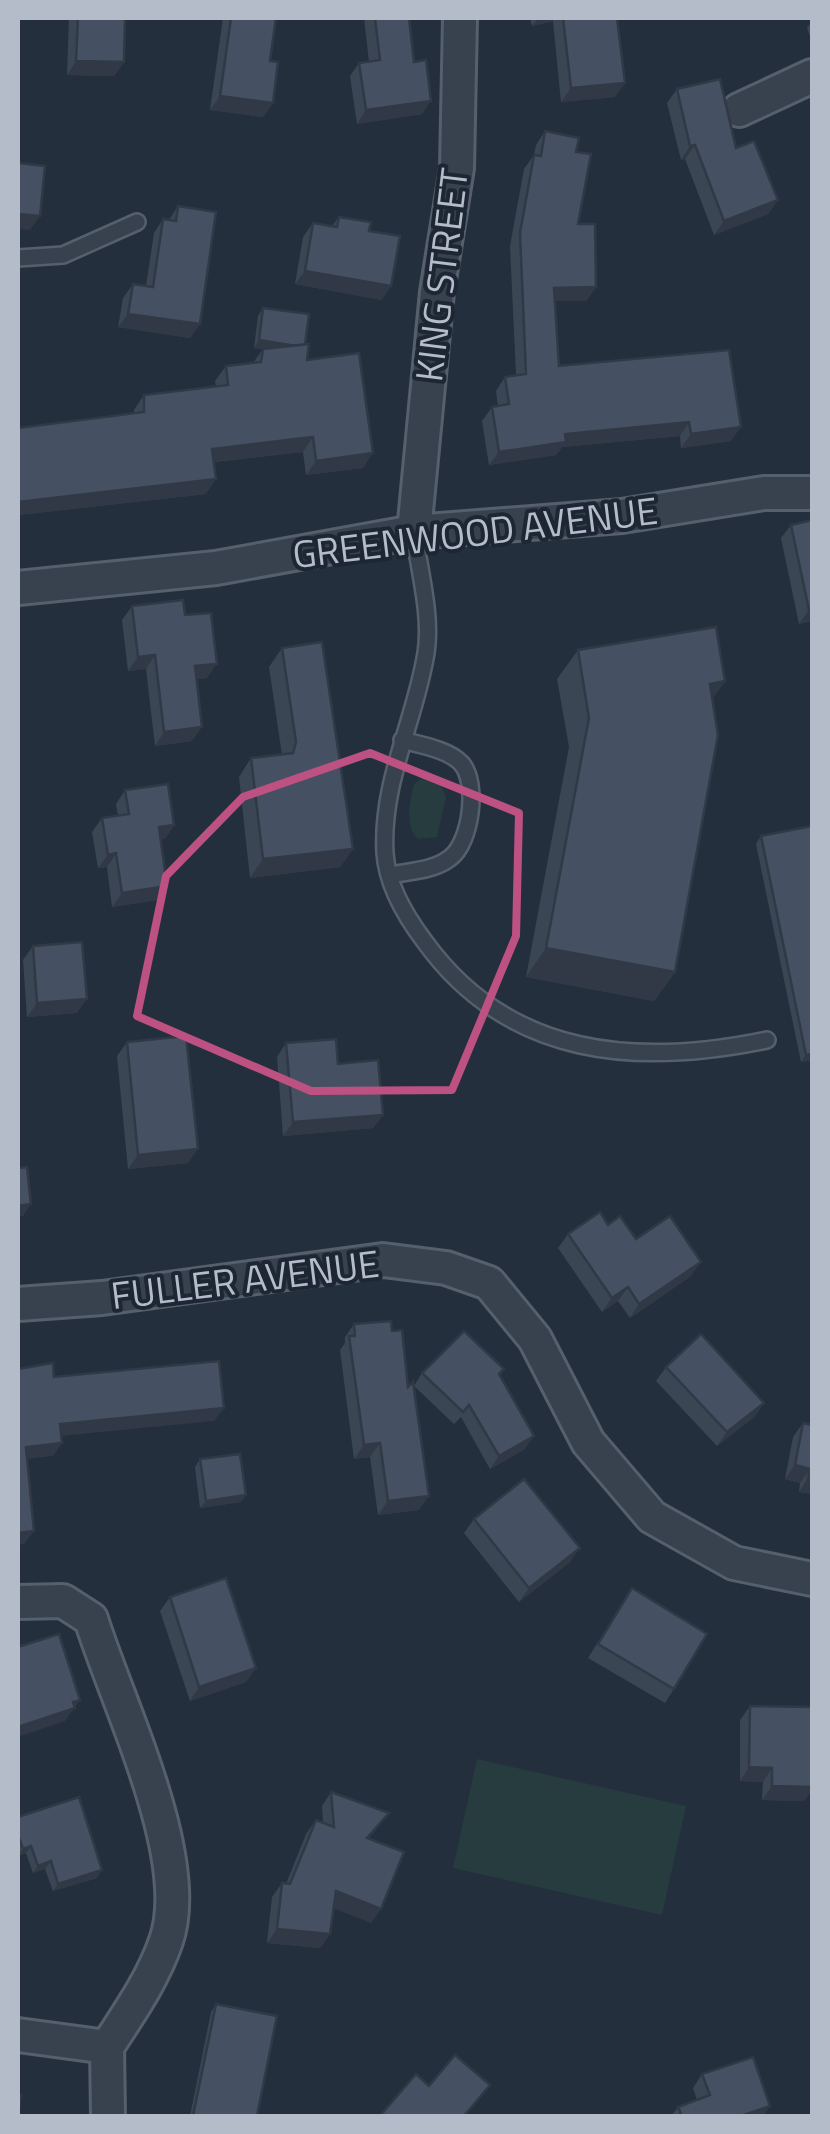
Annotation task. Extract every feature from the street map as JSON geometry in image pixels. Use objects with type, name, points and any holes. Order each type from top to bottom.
[{"type":"street","name":"KING STREET","points":[[414,532],[438,292],[456,168],[460,18]]},
{"type":"street","points":[[738,110],[812,76]]},
{"type":"street","name":"GREENWOOD AVENUE","points":[[18,588],[216,568],[414,532],[622,516],[764,493],[812,493]]},
{"type":"street","name":"FULLER AVENUE","points":[[18,1304],[102,1298],[383,1260],[446,1268],[489,1283],[534,1338],[588,1442],[652,1517],[734,1562],[812,1579]]},
{"type":"street","points":[[18,1602],[63,1602],[91,1619],[163,1824],[174,1881],[168,1938],[146,1986],[107,2047],[108,2116]]},
{"type":"street","points":[[18,2035],[107,2047]]},
{"type":"lane","points":[[18,258],[64,256],[137,222]]},
{"type":"lane","points":[[414,532],[428,637],[385,818],[390,875],[411,923],[439,962],[474,997],[516,1023],[612,1054],[662,1056],[767,1040]]},
{"type":"lane","points":[[390,875],[438,866],[455,856],[463,840],[471,795],[470,780],[460,763],[402,740]]},
{"type":"highlighted area","points":[[370,753],[519,813],[516,936],[452,1090],[311,1091],[137,1016],[166,876],[243,797]]},
{"type":"green space","points":[[428,774],[438,778],[446,797],[437,837],[418,839],[411,827],[410,806],[414,784]]},
{"type":"green space","points":[[477,1759],[686,1806],[662,1915],[453,1868]]},
{"type":"building","points":[[78,18],[125,18],[124,62],[76,61]]},
{"type":"building","points":[[231,18],[276,18],[270,61],[278,62],[273,103],[220,96]]},
{"type":"building","points":[[375,18],[409,18],[414,62],[426,60],[431,101],[366,110],[359,63],[380,60]]},
{"type":"building","points":[[563,18],[617,18],[625,83],[571,88]]},
{"type":"building","points":[[720,79],[736,148],[754,141],[778,200],[724,221],[695,145],[690,146],[677,89]]},
{"type":"building","points":[[545,131],[579,138],[576,152],[591,154],[578,224],[595,224],[596,287],[554,288],[559,366],[729,350],[741,427],[691,434],[689,422],[565,434],[566,442],[499,452],[492,407],[509,404],[505,377],[526,374],[520,233],[534,155],[541,156]]},
{"type":"building","points":[[18,163],[45,166],[40,216],[18,214]]},
{"type":"building","points":[[178,206],[216,212],[200,324],[128,314],[133,284],[153,287],[163,219],[176,221]]},
{"type":"building","points":[[339,217],[371,222],[369,231],[400,236],[391,286],[305,271],[313,223],[337,227]]},
{"type":"building","points":[[263,308],[309,314],[305,345],[259,340]]},
{"type":"building","points":[[309,344],[307,360],[359,353],[373,453],[316,461],[313,437],[212,449],[216,479],[18,502],[18,428],[144,412],[144,395],[228,385],[226,366],[261,362],[263,349]]},
{"type":"building","points":[[812,520],[812,609],[809,610],[791,525]]},
{"type":"building","points":[[183,600],[185,615],[211,613],[217,664],[195,666],[202,727],[164,732],[155,655],[138,657],[132,606]]},
{"type":"building","points":[[716,627],[725,681],[710,684],[718,735],[675,972],[546,948],[589,718],[578,650]]},
{"type":"building","points":[[322,642],[353,849],[263,859],[251,758],[293,753],[296,742],[282,648]]},
{"type":"building","points":[[168,784],[174,825],[159,827],[167,886],[122,893],[116,853],[108,855],[102,818],[129,814],[125,790]]},
{"type":"building","points":[[812,826],[812,1054],[806,1055],[761,836]]},
{"type":"building","points":[[82,942],[87,999],[37,1003],[33,946]]},
{"type":"building","points":[[186,1036],[198,1149],[138,1155],[127,1042]]},
{"type":"building","points":[[336,1039],[338,1064],[378,1060],[383,1115],[293,1122],[286,1043]]},
{"type":"building","points":[[27,1167],[31,1204],[18,1206],[18,1168]]},
{"type":"building","points":[[600,1212],[608,1225],[620,1216],[636,1239],[670,1216],[701,1262],[639,1304],[628,1287],[612,1298],[568,1234]]},
{"type":"building","points":[[391,1321],[392,1331],[402,1330],[408,1387],[413,1382],[429,1496],[388,1501],[380,1443],[364,1445],[349,1336],[355,1336],[354,1324]]},
{"type":"building","points":[[464,1331],[504,1369],[499,1374],[534,1436],[499,1456],[469,1405],[463,1412],[422,1373]]},
{"type":"building","points":[[701,1334],[764,1403],[727,1432],[666,1367]]},
{"type":"building","points":[[219,1361],[224,1408],[60,1424],[62,1443],[26,1447],[34,1531],[18,1533],[18,1369],[53,1363],[54,1377]]},
{"type":"building","points":[[803,1423],[812,1425],[812,1479],[808,1478],[810,1469],[795,1465]]},
{"type":"building","points":[[240,1454],[246,1495],[206,1501],[200,1459]]},
{"type":"building","points":[[524,1479],[580,1548],[529,1588],[474,1519]]},
{"type":"building","points":[[226,1578],[256,1668],[199,1687],[170,1597]]},
{"type":"building","points":[[632,1588],[707,1634],[674,1689],[598,1644]]},
{"type":"building","points":[[59,1634],[80,1700],[73,1702],[75,1708],[18,1727],[18,1647]]},
{"type":"building","points":[[750,1706],[812,1707],[812,1787],[772,1786],[772,1768],[749,1767]]},
{"type":"building","points":[[331,1792],[389,1813],[367,1838],[404,1852],[381,1909],[336,1891],[330,1934],[277,1929],[282,1883],[290,1884],[316,1820],[334,1827]]},
{"type":"building","points":[[79,1797],[102,1870],[58,1884],[51,1861],[38,1866],[31,1846],[23,1849],[18,1817]]},
{"type":"building","points":[[216,2004],[277,2016],[257,2116],[193,2116]]},
{"type":"building","points":[[455,2055],[490,2085],[464,2116],[380,2116],[416,2074],[429,2086]]},
{"type":"building","points":[[753,2057],[770,2106],[741,2116],[682,2116],[678,2107],[710,2095],[702,2074]]}]
